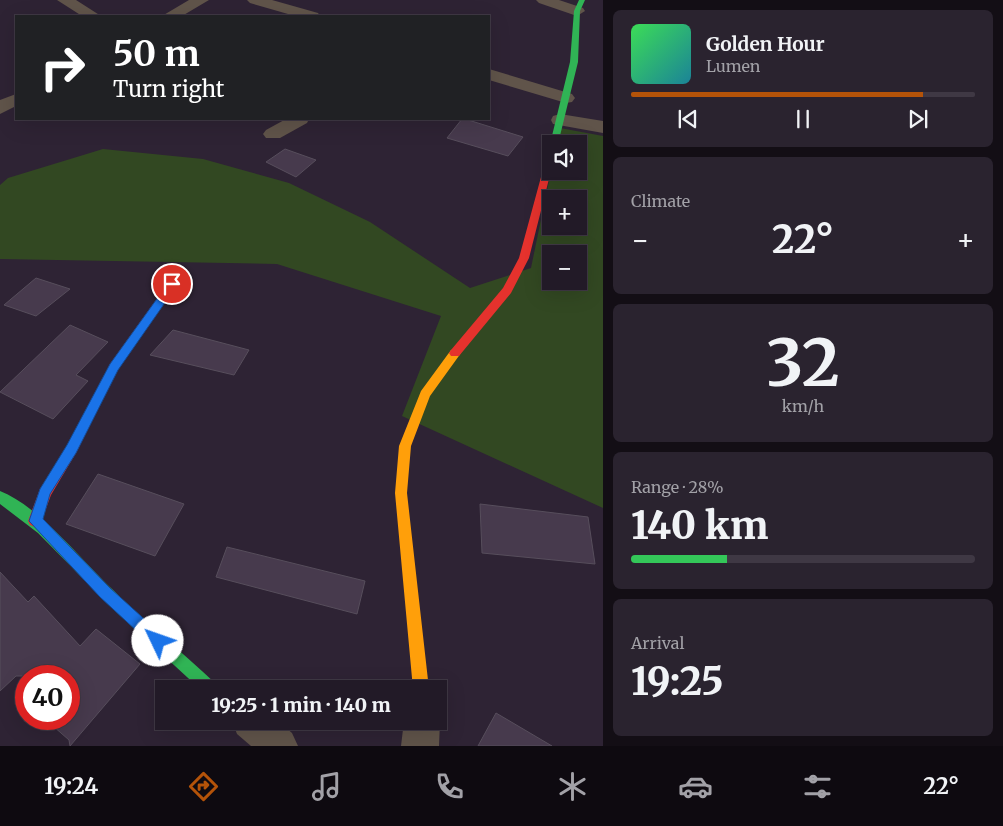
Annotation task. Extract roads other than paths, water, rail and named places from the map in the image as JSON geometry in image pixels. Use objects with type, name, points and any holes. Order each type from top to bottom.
[{"type":"street","points":[[65,0],[91,15]]},
{"type":"street","points":[[172,15],[201,0]]},
{"type":"street","points":[[255,0],[308,15]]},
{"type":"street","points":[[544,0],[580,5],[574,62],[556,135]]},
{"type":"street","points":[[490,74],[566,98]]},
{"type":"street","points":[[0,108],[15,100]]},
{"type":"street","points":[[273,134],[298,120]]},
{"type":"street","points":[[560,120],[603,127]]},
{"type":"street","points":[[420,680],[401,493],[405,446],[425,394],[449,360],[507,290],[524,258],[544,180]]},
{"type":"street","points":[[35,521],[45,493],[72,449],[114,367],[172,284]]},
{"type":"street","points":[[6,500],[45,493]]},
{"type":"street","points":[[6,500],[35,521],[105,593],[201,680]]},
{"type":"street","points":[[260,730],[279,746]]},
{"type":"street","points":[[420,746],[421,730]]}]
